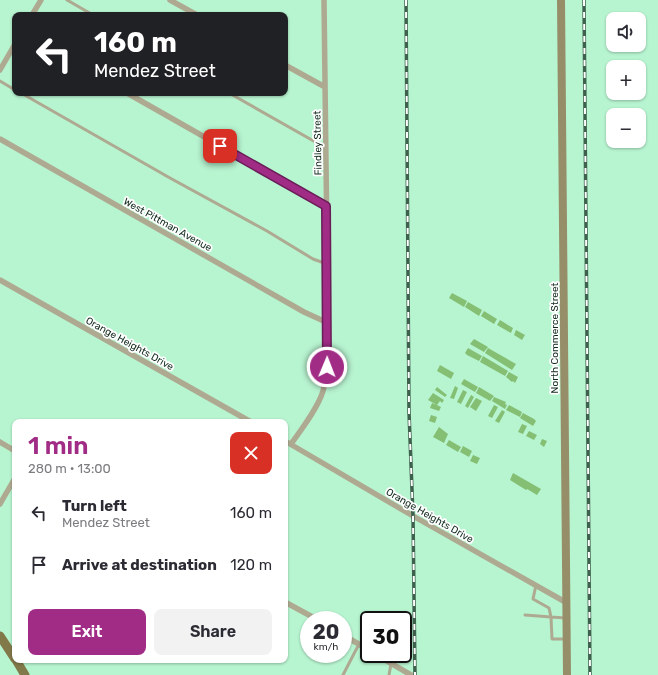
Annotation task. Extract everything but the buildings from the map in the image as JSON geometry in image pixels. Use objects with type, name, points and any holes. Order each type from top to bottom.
[{"type":"main road","name":"North Commerce Street","points":[[561,0],[567,675]]},
{"type":"main road","points":[[0,636],[12,655]]},
{"type":"main road","points":[[17,663],[25,675]]},
{"type":"street","points":[[34,12],[41,0]]},
{"type":"street","points":[[170,0],[192,12]]},
{"type":"street","name":"Findley Street","points":[[291,444],[312,412],[322,392],[327,367],[328,323],[324,0]]},
{"type":"street","points":[[0,70],[12,49]]},
{"type":"street","points":[[288,66],[325,87]]},
{"type":"street","points":[[132,96],[326,206]]},
{"type":"street","name":"West Pittman Avenue","points":[[0,139],[297,308],[328,323]]},
{"type":"street","name":"Orange Heights Drive","points":[[0,280],[246,419]]},
{"type":"street","points":[[0,442],[12,449]]},
{"type":"street","name":"Orange Heights Drive","points":[[288,442],[413,516],[567,603]]},
{"type":"street","points":[[0,504],[12,483]]},
{"type":"street","points":[[288,604],[302,611]]},
{"type":"street","points":[[352,640],[359,644]]},
{"type":"street","points":[[391,664],[411,675]]},
{"type":"lane","points":[[67,0],[88,12]]},
{"type":"lane","points":[[0,81],[12,88]]},
{"type":"lane","points":[[26,96],[170,178],[267,231],[313,259],[327,264]]},
{"type":"lane","points":[[233,96],[326,148]]},
{"type":"lane","points":[[536,585],[533,599],[550,608],[552,639],[567,640]]},
{"type":"lane","points":[[525,615],[567,618]]},
{"type":"lane","points":[[343,675],[359,644]]},
{"type":"lane","points":[[389,675],[391,664]]},
{"type":"railway","points":[[406,0],[409,412],[413,516],[415,675]]},
{"type":"railway","points":[[584,0],[590,675]]},
{"type":"route","points":[[220,146],[326,206],[328,323],[327,367]]}]
